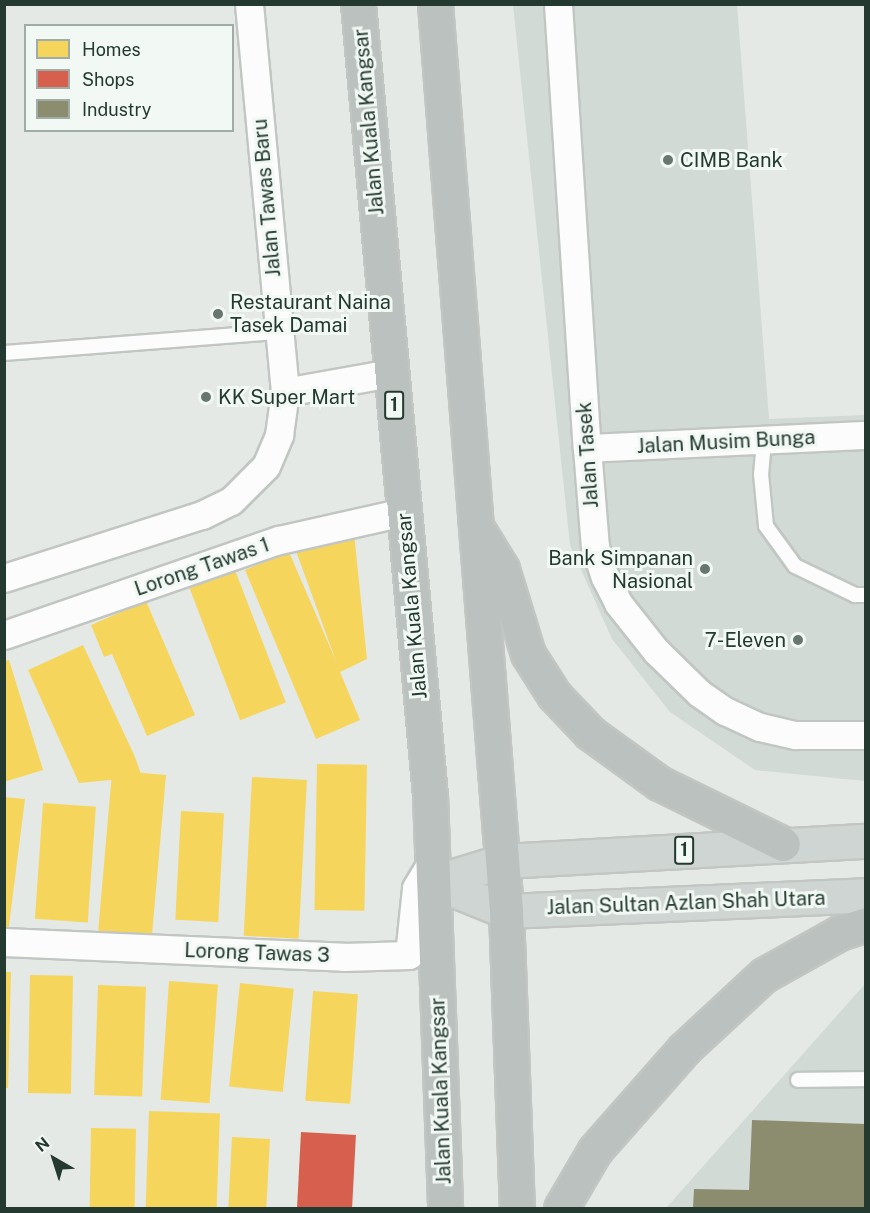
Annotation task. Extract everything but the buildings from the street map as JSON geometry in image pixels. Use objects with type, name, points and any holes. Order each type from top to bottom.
[{"type":"highway","points":[[435,4],[473,521],[506,911],[517,1209]]},
{"type":"highway","name":"Jalan Kuala Kangsar","points":[[361,8],[434,870],[445,1209]]},
{"type":"highway","points":[[473,521],[502,569],[528,654],[554,695],[590,733],[659,783],[783,844]]},
{"type":"highway","points":[[561,1209],[595,1150],[684,1048],[764,975],[839,933],[866,924]]},
{"type":"main road","name":"1","points":[[434,870],[502,861],[866,841]]},
{"type":"main road","points":[[434,870],[506,911]]},
{"type":"main road","name":"Jalan Sultan Azlan Shah Utara","points":[[506,911],[866,895]]},
{"type":"street","name":"Jalan Tawas Baru","points":[[4,579],[202,514],[231,501],[266,466],[279,435],[285,392],[249,4]]},
{"type":"street","name":"Jalan Tasek","points":[[558,4],[595,547],[605,577],[618,603],[656,651],[699,693],[725,711],[760,727],[795,735],[866,735]]},
{"type":"street","points":[[285,392],[391,373]]},
{"type":"street","name":"Jalan Musim Bunga","points":[[587,448],[866,435]]},
{"type":"street","name":"Lorong Tawas 1","points":[[4,635],[279,540],[403,512]]},
{"type":"street","name":"Lorong Tawas 3","points":[[4,942],[344,957],[409,954],[416,888],[434,870]]},
{"type":"lane","points":[[4,353],[279,332]]},
{"type":"lane","points":[[764,441],[761,474],[766,526],[795,566],[855,595],[866,595]]},
{"type":"lane","points":[[798,1080],[866,1079]]},
{"type":"shaded area","points":[[513,5],[737,5],[769,419],[865,415],[865,781],[755,770],[670,712],[612,639],[570,545]]},
{"type":"shaded area","points":[[865,984],[865,1208],[666,1208]]},
{"type":"place","name":"CIMB Bank","points":[[668,160]]},
{"type":"place","name":"Restaurant Naina Tasek Damai","points":[[218,314]]},
{"type":"place","name":"KK Super Mart","points":[[206,397]]},
{"type":"place","name":"Bank Simpanan Nasional","points":[[705,569]]},
{"type":"place","name":"7-Eleven","points":[[798,640]]}]
